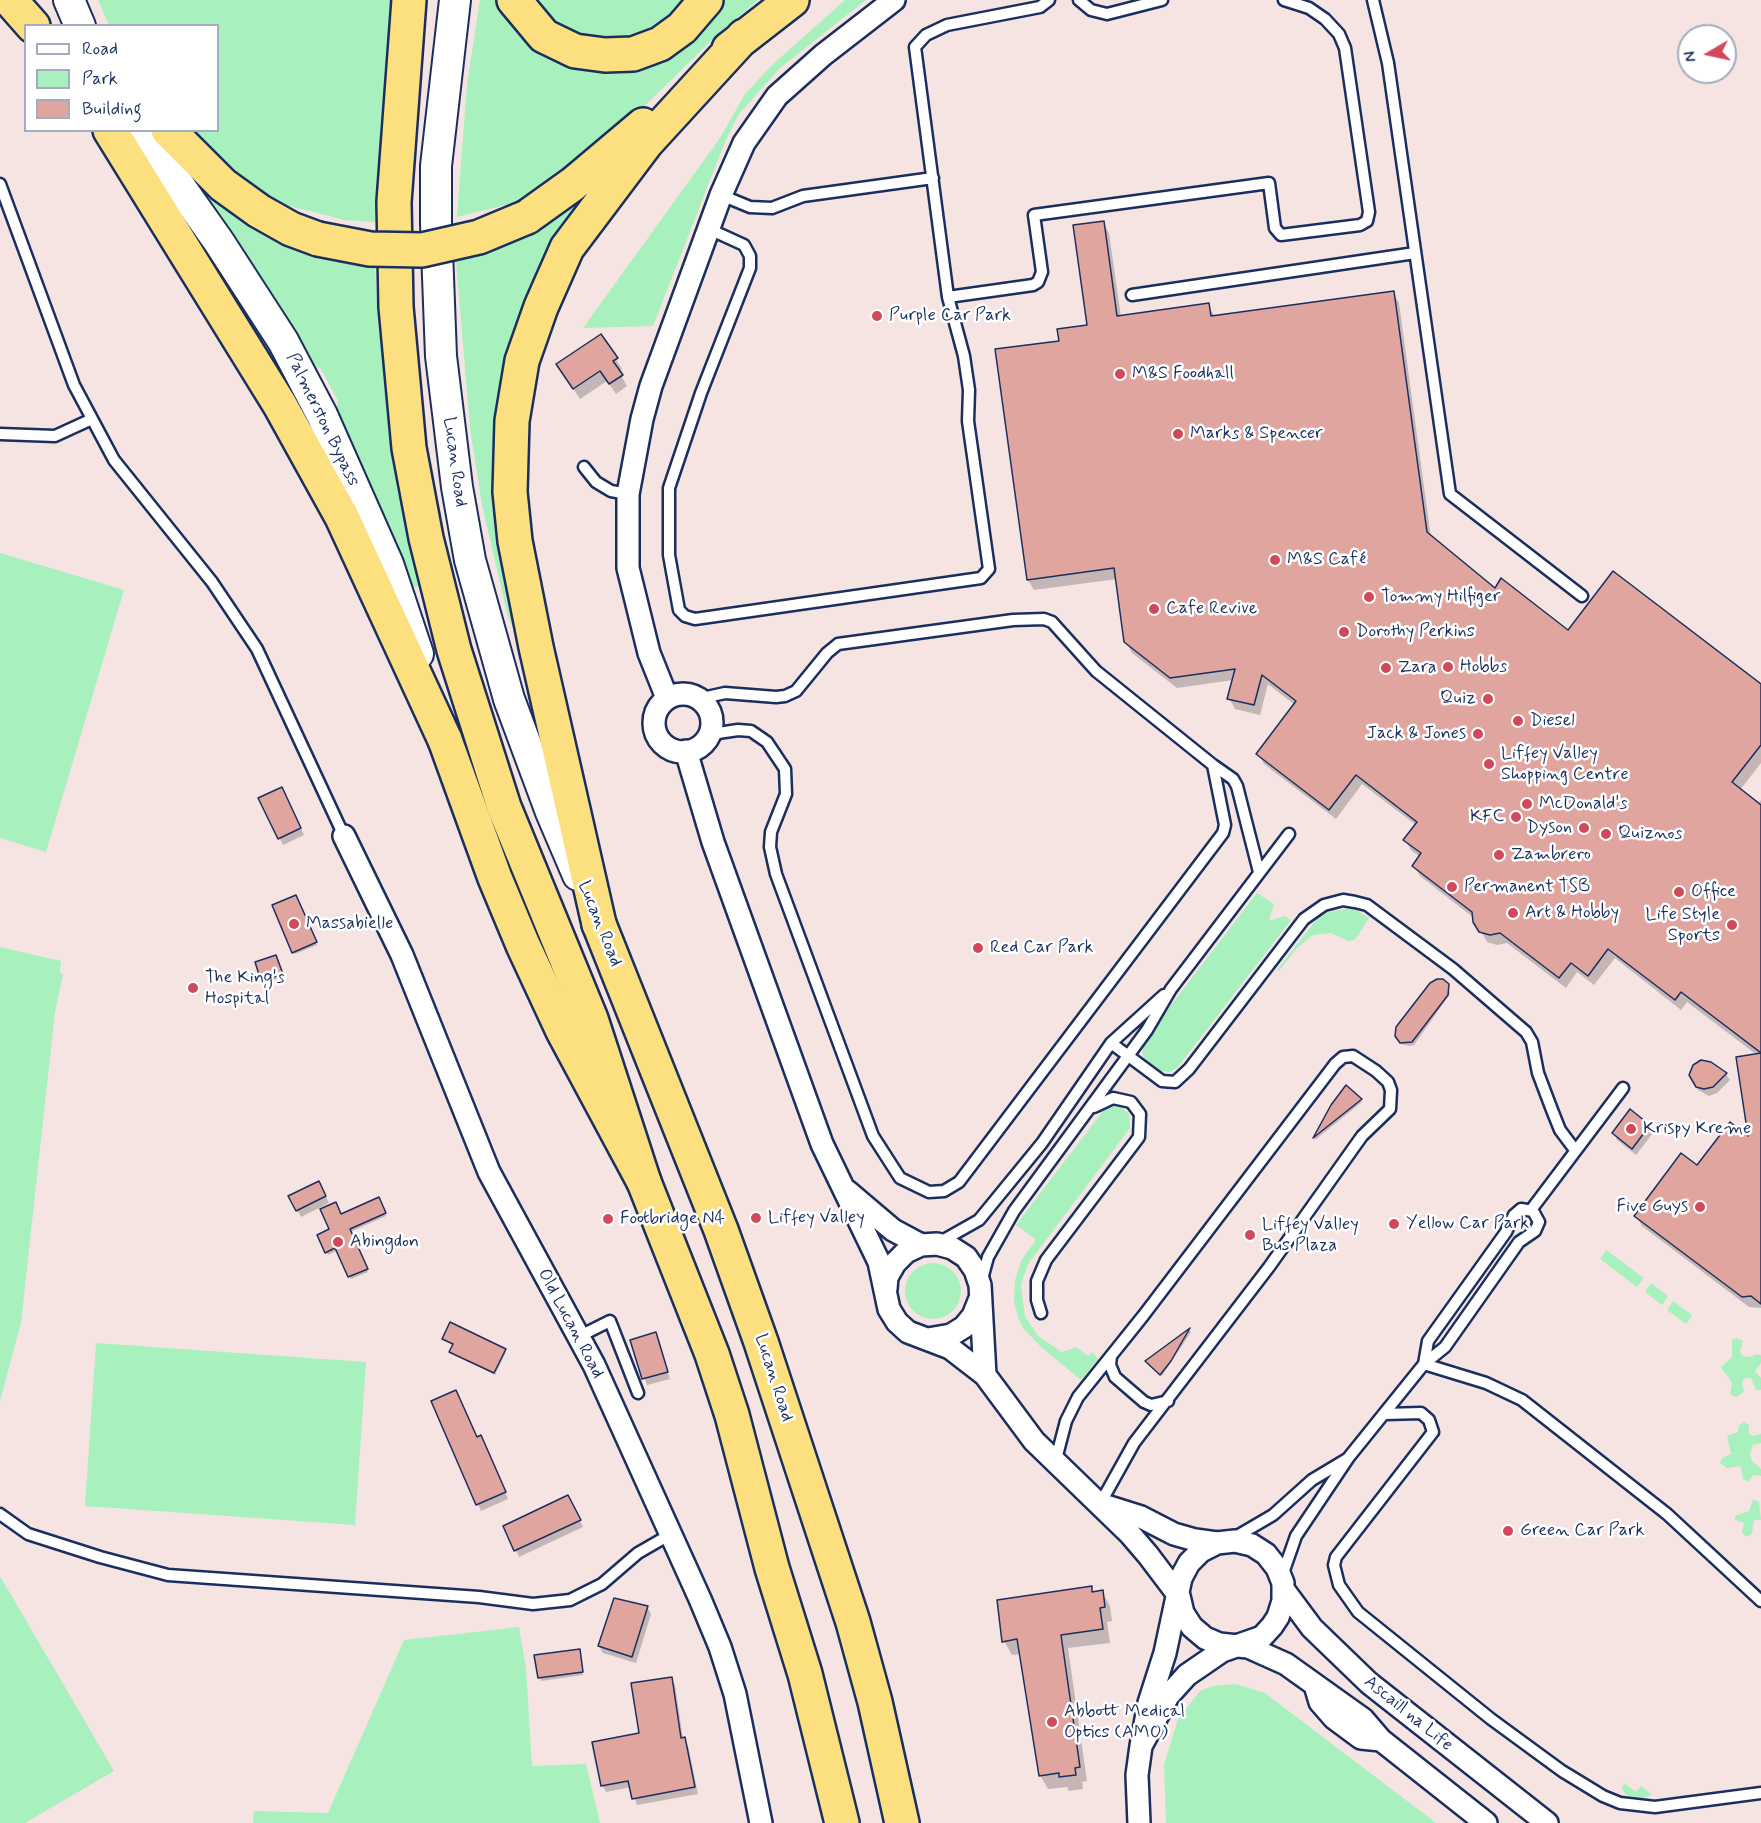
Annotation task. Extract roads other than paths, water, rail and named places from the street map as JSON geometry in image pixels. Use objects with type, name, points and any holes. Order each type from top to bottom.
[{"type":"highway","points":[[10,0],[31,24]]},
{"type":"highway","points":[[409,0],[394,202],[396,307],[410,448],[426,538],[453,650],[504,807],[591,1019],[644,1182],[689,1294],[732,1415],[772,1568],[814,1706],[842,1823]]},
{"type":"highway","points":[[514,0],[544,36],[575,51],[605,55],[633,54],[660,44],[682,28],[706,0]]},
{"type":"highway","points":[[170,132],[224,185],[259,211],[318,239],[370,249],[422,250],[479,237],[527,217],[600,162],[744,36],[792,0]]},
{"type":"highway","points":[[599,924],[538,659],[515,541],[510,492],[512,421],[522,361],[541,307],[567,248],[646,143],[744,36]]},
{"type":"highway","points":[[111,132],[280,405],[342,517],[445,740],[495,878],[527,954],[563,1031],[644,1182]]},
{"type":"highway","name":"Lucan Road","points":[[599,924],[699,1174],[761,1342],[853,1622],[875,1702],[902,1823]]},
{"type":"main road","points":[[69,0],[79,24]]},
{"type":"main road","name":"Lucan Road","points":[[454,0],[436,166],[436,224],[441,356],[456,487],[470,560],[509,699],[552,812],[599,924]]},
{"type":"main road","name":"Palmerston Bypass","points":[[141,132],[219,242],[283,341],[322,415],[388,564],[445,740]]},
{"type":"street","points":[[668,698],[649,653],[631,588],[628,568],[628,494],[642,419],[651,386],[721,195],[744,143],[777,96],[831,48],[894,0]]},
{"type":"street","points":[[683,694],[698,699],[709,711],[711,728],[695,747],[667,747],[655,732],[656,713],[668,698],[683,694]]},
{"type":"street","points":[[695,747],[713,842],[822,1144],[879,1262],[889,1309],[897,1322],[908,1332],[950,1348],[985,1375],[1007,1406],[1055,1463],[1130,1533],[1179,1596],[1183,1613],[1192,1627],[1205,1638],[1220,1644],[1238,1645]]},
{"type":"street","name":"Old Lucan Road","points":[[344,836],[402,955],[489,1172],[578,1337],[671,1534],[720,1647],[735,1694],[761,1823]]},
{"type":"street","points":[[840,1185],[893,1230],[929,1244],[952,1248],[966,1257],[975,1270],[980,1293],[985,1375]]},
{"type":"street","points":[[885,1293],[887,1277],[895,1263],[906,1252],[929,1244]]},
{"type":"street","points":[[928,1339],[951,1335],[964,1327],[973,1316],[980,1293]]},
{"type":"street","points":[[1100,1504],[1141,1517],[1174,1534],[1252,1545],[1266,1554],[1277,1568],[1282,1584],[1283,1601],[1278,1617],[1272,1626],[1262,1637],[1222,1651],[1187,1675],[1168,1696],[1141,1746]]},
{"type":"street","points":[[1138,1823],[1137,1775],[1141,1746],[1149,1702],[1179,1596],[1181,1578],[1189,1563],[1201,1551],[1222,1542]]},
{"type":"street","name":"Ascaill na Life","points":[[1282,1584],[1312,1629],[1369,1683],[1547,1823]]},
{"type":"street","name":"Ascaill na Life","points":[[1238,1645],[1286,1664],[1315,1684],[1320,1702],[1334,1718],[1361,1738],[1382,1740],[1486,1823]]},
{"type":"lane","points":[[709,229],[744,245],[750,256],[750,268],[701,393],[669,488],[667,527],[674,590],[679,610],[685,616],[695,619],[975,580],[987,574],[989,569],[968,422],[969,390],[964,356],[948,297],[915,47],[919,40],[947,25],[1040,7],[1049,0]]},
{"type":"lane","points":[[1079,0],[1091,10],[1107,14],[1162,0]]},
{"type":"lane","points":[[948,297],[1038,282],[1042,272],[1034,215],[1269,183],[1275,228],[1281,235],[1360,225],[1367,221],[1369,212],[1345,48],[1339,34],[1324,19],[1309,8],[1284,0]]},
{"type":"lane","points":[[1373,0],[1388,63],[1450,494],[1582,596]]},
{"type":"lane","points":[[721,195],[750,207],[772,208],[803,196],[933,178]]},
{"type":"lane","points":[[0,184],[74,385],[114,460],[212,582],[257,648],[344,836]]},
{"type":"lane","points":[[1132,295],[1414,253]]},
{"type":"lane","points":[[0,434],[55,436],[92,419]]},
{"type":"lane","points":[[584,467],[596,482],[611,491],[628,494]]},
{"type":"lane","points":[[698,699],[725,693],[785,696],[796,691],[827,652],[838,644],[1013,620],[1044,619],[1052,622],[1095,671],[1233,779],[1237,786],[1259,872]]},
{"type":"lane","points":[[695,747],[718,734],[751,731],[767,742],[785,769],[786,794],[771,832],[770,847],[776,874],[873,1136],[900,1178],[929,1192],[944,1191],[959,1182],[1222,833],[1225,816],[1213,765]]},
{"type":"lane","points":[[980,1293],[988,1257],[998,1236],[1147,1030],[1171,989],[1289,834]]},
{"type":"lane","points":[[1111,1043],[1162,1081],[1175,1082],[1189,1068],[1304,919],[1324,905],[1343,900],[1355,902],[1367,905],[1453,969],[1521,1027],[1532,1042],[1538,1073],[1556,1120],[1575,1150]]},
{"type":"lane","points":[[929,1244],[979,1220],[1042,1143],[1111,1043],[1129,1024],[1171,989]]},
{"type":"lane","points":[[1055,1463],[1069,1414],[1084,1389],[1112,1356],[1335,1064],[1343,1057],[1353,1056],[1376,1071],[1388,1082],[1391,1090],[1390,1109],[1362,1136],[1269,1268],[1128,1451],[1100,1504]]},
{"type":"lane","points":[[1531,1210],[1623,1088]]},
{"type":"lane","points":[[1041,1313],[1037,1300],[1037,1281],[1046,1260],[1139,1137],[1138,1110],[1123,1098],[1104,1100],[1087,1113]]},
{"type":"lane","points":[[1282,1584],[1296,1536],[1349,1457],[1424,1364],[1445,1347],[1519,1242],[1535,1230],[1538,1218],[1531,1210],[1521,1209],[1514,1215],[1506,1232],[1428,1341],[1424,1364]]},
{"type":"lane","points":[[578,1337],[610,1321],[639,1393]]},
{"type":"lane","points":[[1112,1356],[1110,1365],[1115,1377],[1144,1402],[1151,1406],[1168,1401]]},
{"type":"lane","points":[[1424,1364],[1486,1383],[1522,1400],[1667,1514],[1761,1601]]},
{"type":"lane","points":[[1385,1414],[1421,1413],[1430,1420],[1433,1432],[1336,1557],[1334,1565],[1339,1585],[1358,1612],[1562,1772],[1603,1796],[1620,1803],[1655,1807],[1761,1793]]},
{"type":"lane","points":[[1222,1542],[1273,1515],[1312,1480],[1349,1457]]},
{"type":"lane","points":[[0,1514],[28,1534],[100,1557],[168,1575],[478,1597],[533,1604],[570,1600],[594,1588],[638,1553],[671,1534]]},
{"type":"place","name":"Purple Car Park","points":[[877,316]]},
{"type":"place","name":"M&S Foodhall","points":[[1120,374]]},
{"type":"place","name":"Marks & Spencer","points":[[1178,434]]},
{"type":"place","name":"M&S Café","points":[[1275,560]]},
{"type":"place","name":"Tommy Hilfiger","points":[[1369,597]]},
{"type":"place","name":"Cafe Revive","points":[[1154,609]]},
{"type":"place","name":"Dorothy Perkins","points":[[1344,632]]},
{"type":"place","name":"Hobbs","points":[[1448,667]]},
{"type":"place","name":"Zara","points":[[1386,668]]},
{"type":"place","name":"Quiz","points":[[1488,699]]},
{"type":"place","name":"Diesel","points":[[1518,721]]},
{"type":"place","name":"Jack & Jones","points":[[1478,734]]},
{"type":"place","name":"Liffey Valley Shopping Centre","points":[[1489,764]]},
{"type":"place","name":"McDonald's","points":[[1527,804]]},
{"type":"place","name":"KFC","points":[[1516,817]]},
{"type":"place","name":"Dyson","points":[[1584,828]]},
{"type":"place","name":"Quiznos","points":[[1606,834]]},
{"type":"place","name":"Zambrero","points":[[1499,855]]},
{"type":"place","name":"Permanent TSB","points":[[1452,887]]},
{"type":"place","name":"Office","points":[[1679,892]]},
{"type":"place","name":"Art & Hobby","points":[[1513,913]]},
{"type":"place","name":"Massabielle","points":[[294,924]]},
{"type":"place","name":"Life Style Sports","points":[[1732,925]]},
{"type":"place","name":"Red Car Park","points":[[978,948]]},
{"type":"place","name":"The King's Hospital","points":[[193,988]]},
{"type":"place","name":"Krispy Kreme","points":[[1631,1129]]},
{"type":"place","name":"Five Guys","points":[[1700,1207]]},
{"type":"place","name":"Liffey Valley","points":[[756,1218]]},
{"type":"place","name":"Footbridge N4","points":[[608,1219]]},
{"type":"place","name":"Yellow Car Park","points":[[1394,1224]]},
{"type":"place","name":"Liffey Valley Bus Plaza","points":[[1250,1235]]},
{"type":"place","name":"Abingdon","points":[[338,1242]]},
{"type":"place","name":"Green Car Park","points":[[1508,1531]]},
{"type":"place","name":"Abbott Medical Optics (AMO)","points":[[1052,1722]]}]
